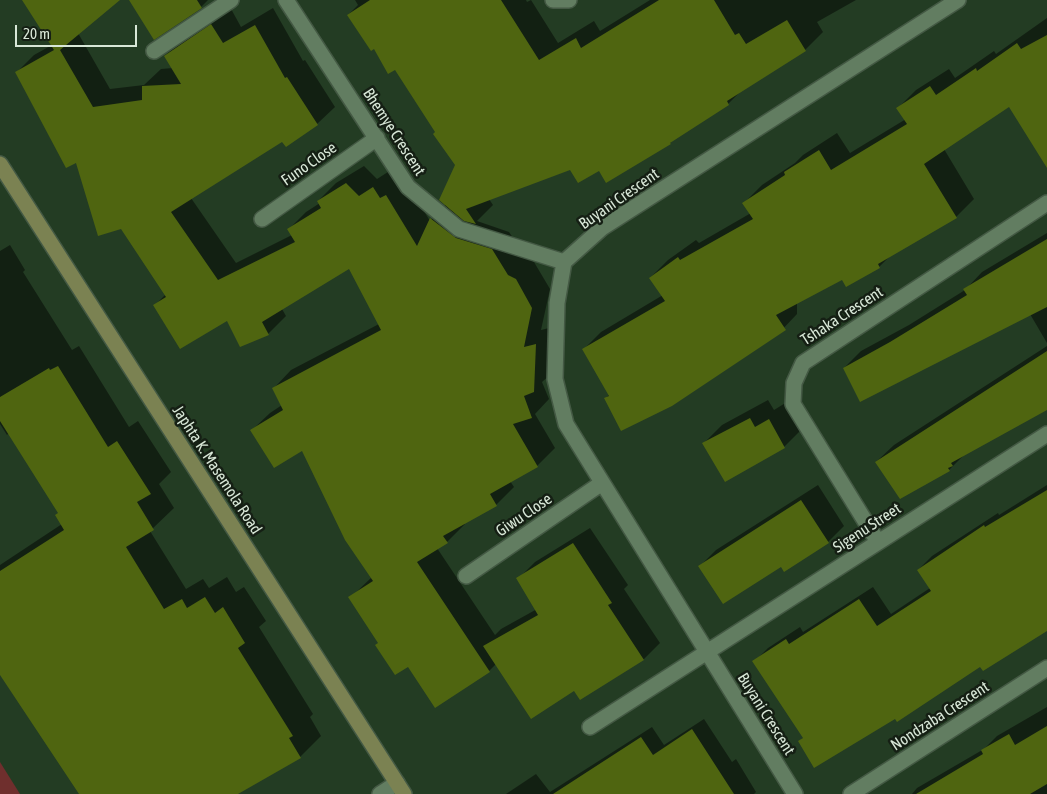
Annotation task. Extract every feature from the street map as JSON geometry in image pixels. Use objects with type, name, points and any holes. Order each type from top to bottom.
[{"type":"main road","name":"Japhta K. Masemola Road","points":[[0,164],[401,788]]},
{"type":"street","points":[[154,51],[231,0]]},
{"type":"street","name":"Bhemye Crescent","points":[[286,0],[408,187],[459,229],[564,262]]},
{"type":"street","points":[[553,0],[569,0]]},
{"type":"street","name":"Buyani Crescent","points":[[795,794],[566,424],[555,379],[557,303],[564,262],[602,228],[958,0]]},
{"type":"street","name":"Funo Close","points":[[262,219],[377,138]]},
{"type":"street","name":"Tshaka Crescent","points":[[878,542],[793,404],[794,382],[803,363],[1047,203]]},
{"type":"street","name":"Sigenu Street","points":[[706,652],[1047,434]]},
{"type":"street","name":"Giwu Close","points":[[466,576],[602,483]]},
{"type":"street","points":[[590,726],[706,652]]},
{"type":"street","name":"Nondzaba Crescent","points":[[851,794],[1047,668]]},
{"type":"street","points":[[380,794],[401,788]]},
{"type":"shaded area","points":[[0,762],[20,794],[0,794]]},
{"type":"building","points":[[22,0],[120,0],[60,50],[93,107],[142,100],[142,86],[181,84],[164,56],[211,24],[223,43],[255,25],[285,78],[287,77],[318,125],[286,147],[282,142],[171,212],[218,280],[295,242],[287,229],[321,208],[317,201],[346,183],[359,196],[373,187],[380,198],[386,195],[417,246],[430,218],[456,238],[492,249],[508,275],[516,279],[532,308],[524,347],[536,344],[534,392],[524,396],[532,418],[513,424],[538,467],[490,494],[497,506],[443,536],[448,543],[417,562],[490,672],[435,708],[408,667],[395,675],[375,645],[378,643],[348,597],[373,581],[345,540],[302,451],[274,468],[250,430],[283,410],[272,388],[381,330],[349,269],[262,322],[269,335],[240,347],[227,321],[180,349],[153,305],[166,297],[121,229],[98,236],[76,163],[66,168],[15,72],[54,50]]},
{"type":"building","points":[[129,0],[197,0],[202,8],[154,40]]},
{"type":"building","points":[[370,0],[501,0],[539,60],[576,38],[581,48],[659,0],[714,0],[735,35],[739,33],[746,44],[787,20],[806,51],[727,101],[729,105],[671,144],[606,183],[599,171],[578,183],[570,170],[466,209],[476,224],[464,221],[439,200],[455,165],[433,134],[435,132],[395,70],[388,74],[374,49],[371,51],[347,15]]},
{"type":"building","points":[[1047,35],[1047,168],[1009,107],[924,164],[957,218],[878,264],[880,268],[846,287],[842,280],[776,315],[786,330],[672,406],[621,431],[604,398],[609,396],[582,349],[665,301],[649,278],[678,257],[680,260],[753,219],[742,203],[785,175],[784,172],[819,150],[831,170],[907,124],[896,108],[930,86],[936,95],[976,68],[977,71],[1017,43],[1021,49]]},
{"type":"building","points":[[1047,239],[1047,307],[860,402],[843,368],[967,295],[963,289]]},
{"type":"building","points":[[1047,351],[1047,410],[951,463],[953,466],[948,468],[950,471],[900,499],[875,462]]},
{"type":"building","points":[[58,366],[108,447],[117,441],[151,494],[137,502],[154,530],[126,547],[164,609],[182,599],[187,608],[205,597],[215,613],[223,607],[245,643],[238,648],[293,736],[289,738],[301,758],[238,794],[79,794],[0,675],[0,571],[64,530],[55,515],[58,513],[0,421],[0,397],[49,368],[50,370]]},
{"type":"building","points":[[750,418],[755,427],[769,419],[785,448],[725,482],[702,443]]},
{"type":"building","points":[[1047,490],[1047,631],[983,671],[980,667],[897,722],[895,719],[814,768],[798,741],[803,738],[752,661],[786,639],[789,644],[859,599],[877,626],[931,591],[917,570],[984,525],[985,527]]},
{"type":"building","points":[[801,500],[829,543],[784,572],[781,567],[723,604],[698,566]]},
{"type":"building","points":[[573,543],[612,603],[608,605],[644,660],[580,700],[574,691],[531,719],[483,646],[538,615],[516,578]]},
{"type":"building","points":[[1047,726],[1047,784],[1030,794],[916,794],[983,754],[981,750],[1009,734],[1015,745]]},
{"type":"building","points":[[692,729],[734,794],[553,794],[641,737],[653,755]]}]
